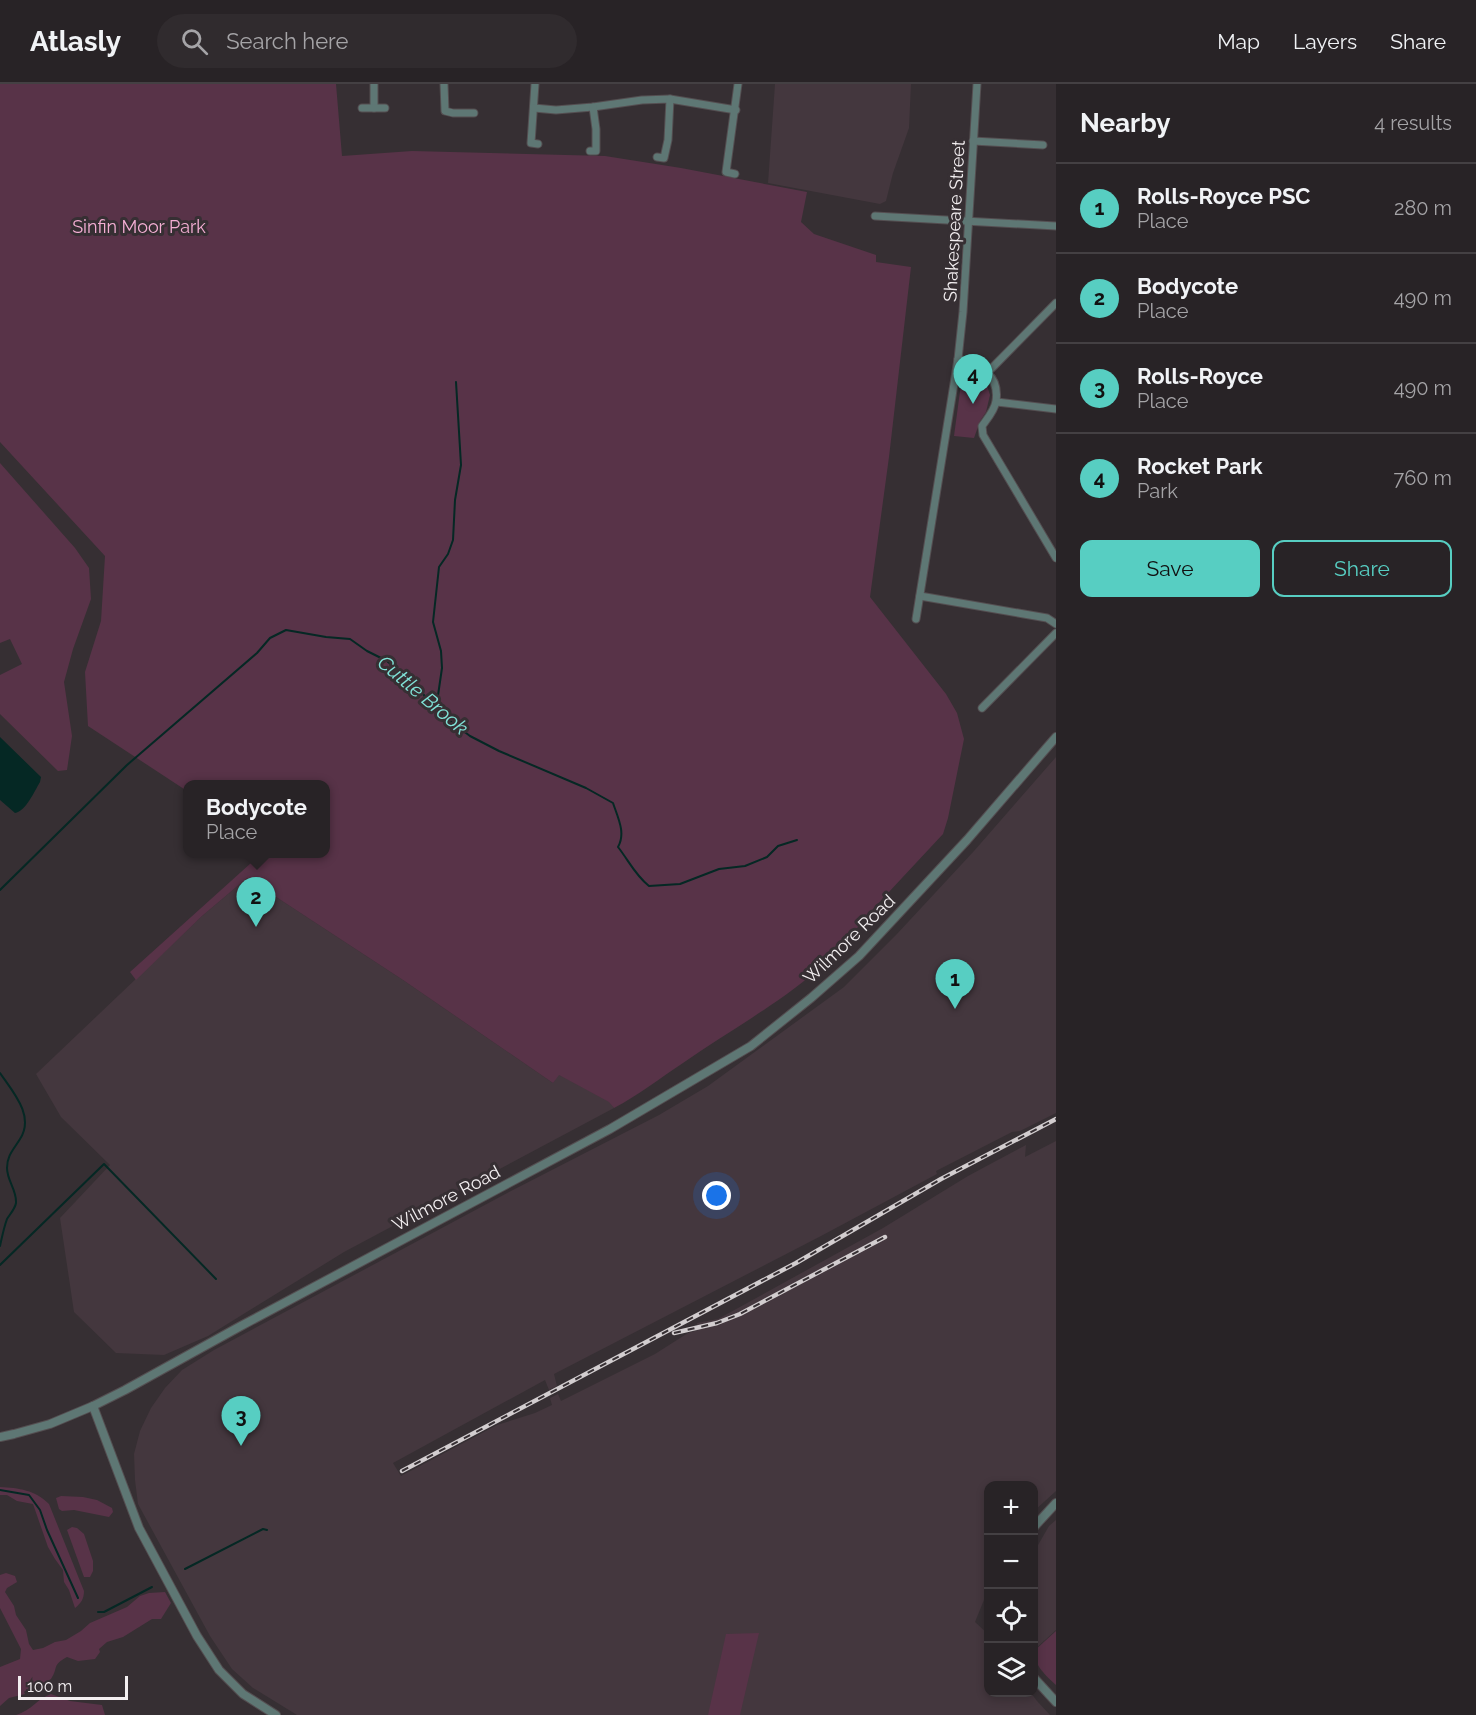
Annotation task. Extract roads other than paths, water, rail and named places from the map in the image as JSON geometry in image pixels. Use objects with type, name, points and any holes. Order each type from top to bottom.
[{"type":"street","points":[[374,84],[374,108]]},
{"type":"street","points":[[444,84],[445,111],[474,112]]},
{"type":"street","points":[[535,84],[531,143],[538,144]]},
{"type":"street","points":[[735,174],[726,172],[738,84]]},
{"type":"street","name":"Shakespeare Street","points":[[916,619],[958,359],[970,222],[977,84]]},
{"type":"street","points":[[534,108],[556,110],[670,99],[736,110]]},
{"type":"street","points":[[657,157],[664,158],[668,140],[670,99]]},
{"type":"street","points":[[590,151],[596,151],[594,107]]},
{"type":"street","points":[[362,108],[386,108]]},
{"type":"street","points":[[973,141],[1043,145]]},
{"type":"street","points":[[875,216],[1056,226]]},
{"type":"street","points":[[988,372],[1056,303]]},
{"type":"street","points":[[958,359],[972,363],[988,372],[996,388],[996,402],[992,413],[982,426],[983,435],[1056,558]]},
{"type":"street","points":[[996,402],[1056,409]]},
{"type":"street","points":[[920,596],[1047,618],[1056,624]]},
{"type":"street","points":[[982,708],[1056,633]]},
{"type":"street","name":"Wilmore Road","points":[[0,1437],[50,1424],[134,1385],[238,1327],[610,1129],[751,1046],[859,956],[967,840],[1056,737]]},
{"type":"street","points":[[93,1406],[139,1528],[197,1636],[219,1670],[243,1694],[276,1715]]},
{"type":"street","points":[[1038,1523],[1056,1503]]},
{"type":"street","points":[[1038,1682],[1056,1702]]},
{"type":"waterway","points":[[436,709],[442,668],[441,651],[433,622],[439,567],[448,554],[453,540],[455,500],[461,465],[456,382]]},
{"type":"waterway","name":"Cuttle Brook","points":[[0,890],[127,765],[257,653],[270,638],[286,630],[350,639],[387,661],[401,673],[406,681],[424,695],[429,705],[470,736],[499,751],[586,788],[613,803],[621,831],[618,847],[636,873],[649,886],[680,884],[719,869],[745,866],[767,857],[778,846],[797,840]]},
{"type":"waterway","name":"Cuttle Brook","points":[[0,1073],[16,1096],[24,1113],[25,1122],[24,1130],[7,1163],[7,1173],[16,1203],[7,1219],[0,1246]]},
{"type":"waterway","points":[[0,1265],[104,1164],[216,1279]]},
{"type":"waterway","points":[[0,1490],[29,1495],[40,1510],[78,1598]]},
{"type":"waterway","points":[[185,1569],[263,1529],[267,1530]]},
{"type":"waterway","points":[[98,1612],[104,1612],[152,1587]]},
{"type":"railway","points":[[402,1471],[796,1263],[941,1179],[1056,1119]]},
{"type":"railway","points":[[674,1333],[717,1323],[740,1314],[885,1237]]},
{"type":"place","name":"Rocket Park","points":[[973,404]]},
{"type":"place","name":"Bodycote","points":[[256,927]]},
{"type":"place","name":"Rolls-Royce PSC","points":[[955,1009]]},
{"type":"place","name":"Rolls-Royce","points":[[241,1446]]},
{"type":"park label","name":"Sinfin Moor Park","points":[[139,226]]}]
